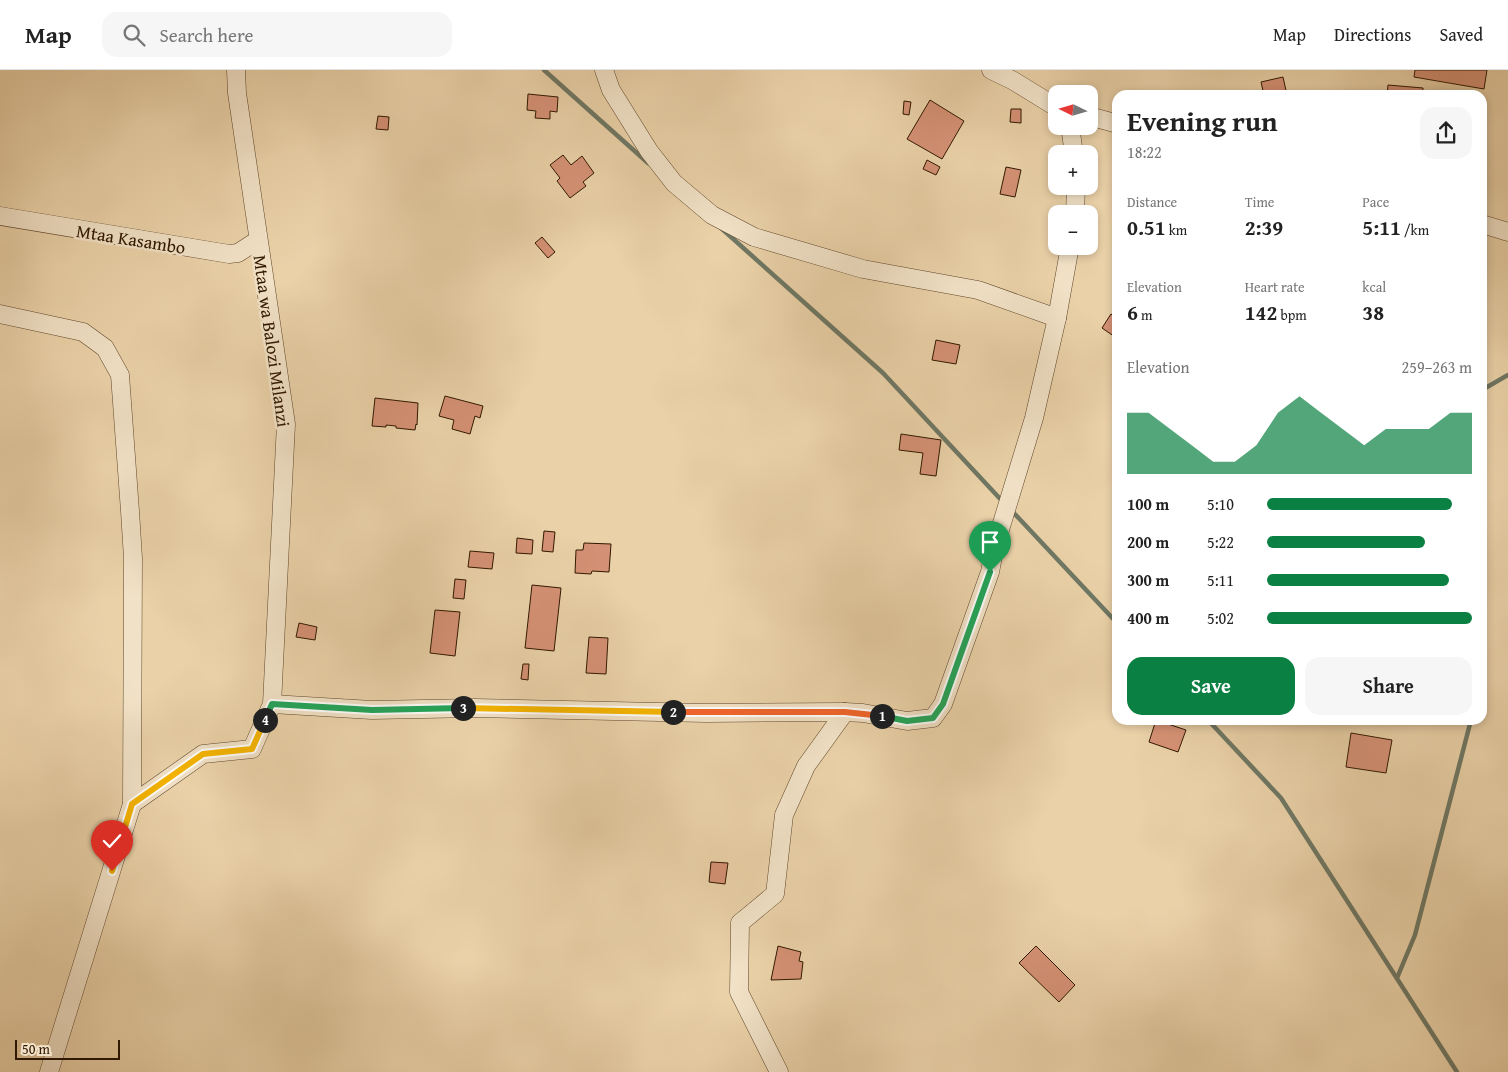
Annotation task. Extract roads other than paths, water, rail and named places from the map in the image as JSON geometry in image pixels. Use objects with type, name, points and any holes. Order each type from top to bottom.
[{"type":"street","name":"Mtaa wa Balozi Milanzi","points":[[236,70],[237,94],[286,424],[272,704]]},
{"type":"street","points":[[604,70],[611,90],[649,151],[674,184],[712,215],[754,237],[863,268],[978,290],[1057,318]]},
{"type":"street","points":[[991,70],[1012,80],[1048,102]]},
{"type":"street","points":[[1098,118],[1112,122]]},
{"type":"street","name":"Mtaa Kasambo","points":[[0,216],[229,254],[238,253],[258,240]]},
{"type":"street","points":[[1487,226],[1508,232]]},
{"type":"street","points":[[132,804],[203,754],[252,749],[272,704],[372,710],[475,708],[706,712],[845,712],[863,713],[907,721],[933,718],[943,704],[990,572],[995,546],[1034,418],[1057,318],[1068,255]]},
{"type":"street","points":[[0,314],[83,332],[105,348],[120,375],[124,414],[132,558],[132,804],[50,1072]]},
{"type":"street","points":[[779,1072],[739,992],[740,923],[775,894],[784,815],[806,766],[845,712]]},
{"type":"waterway","points":[[544,70],[648,163]]},
{"type":"waterway","points":[[721,228],[883,373],[1004,503]]},
{"type":"waterway","points":[[1487,387],[1508,375]]},
{"type":"waterway","points":[[1011,510],[1112,618]]},
{"type":"waterway","points":[[1213,725],[1281,798],[1457,1072]]},
{"type":"waterway","points":[[1397,978],[1415,935],[1470,725]]}]
